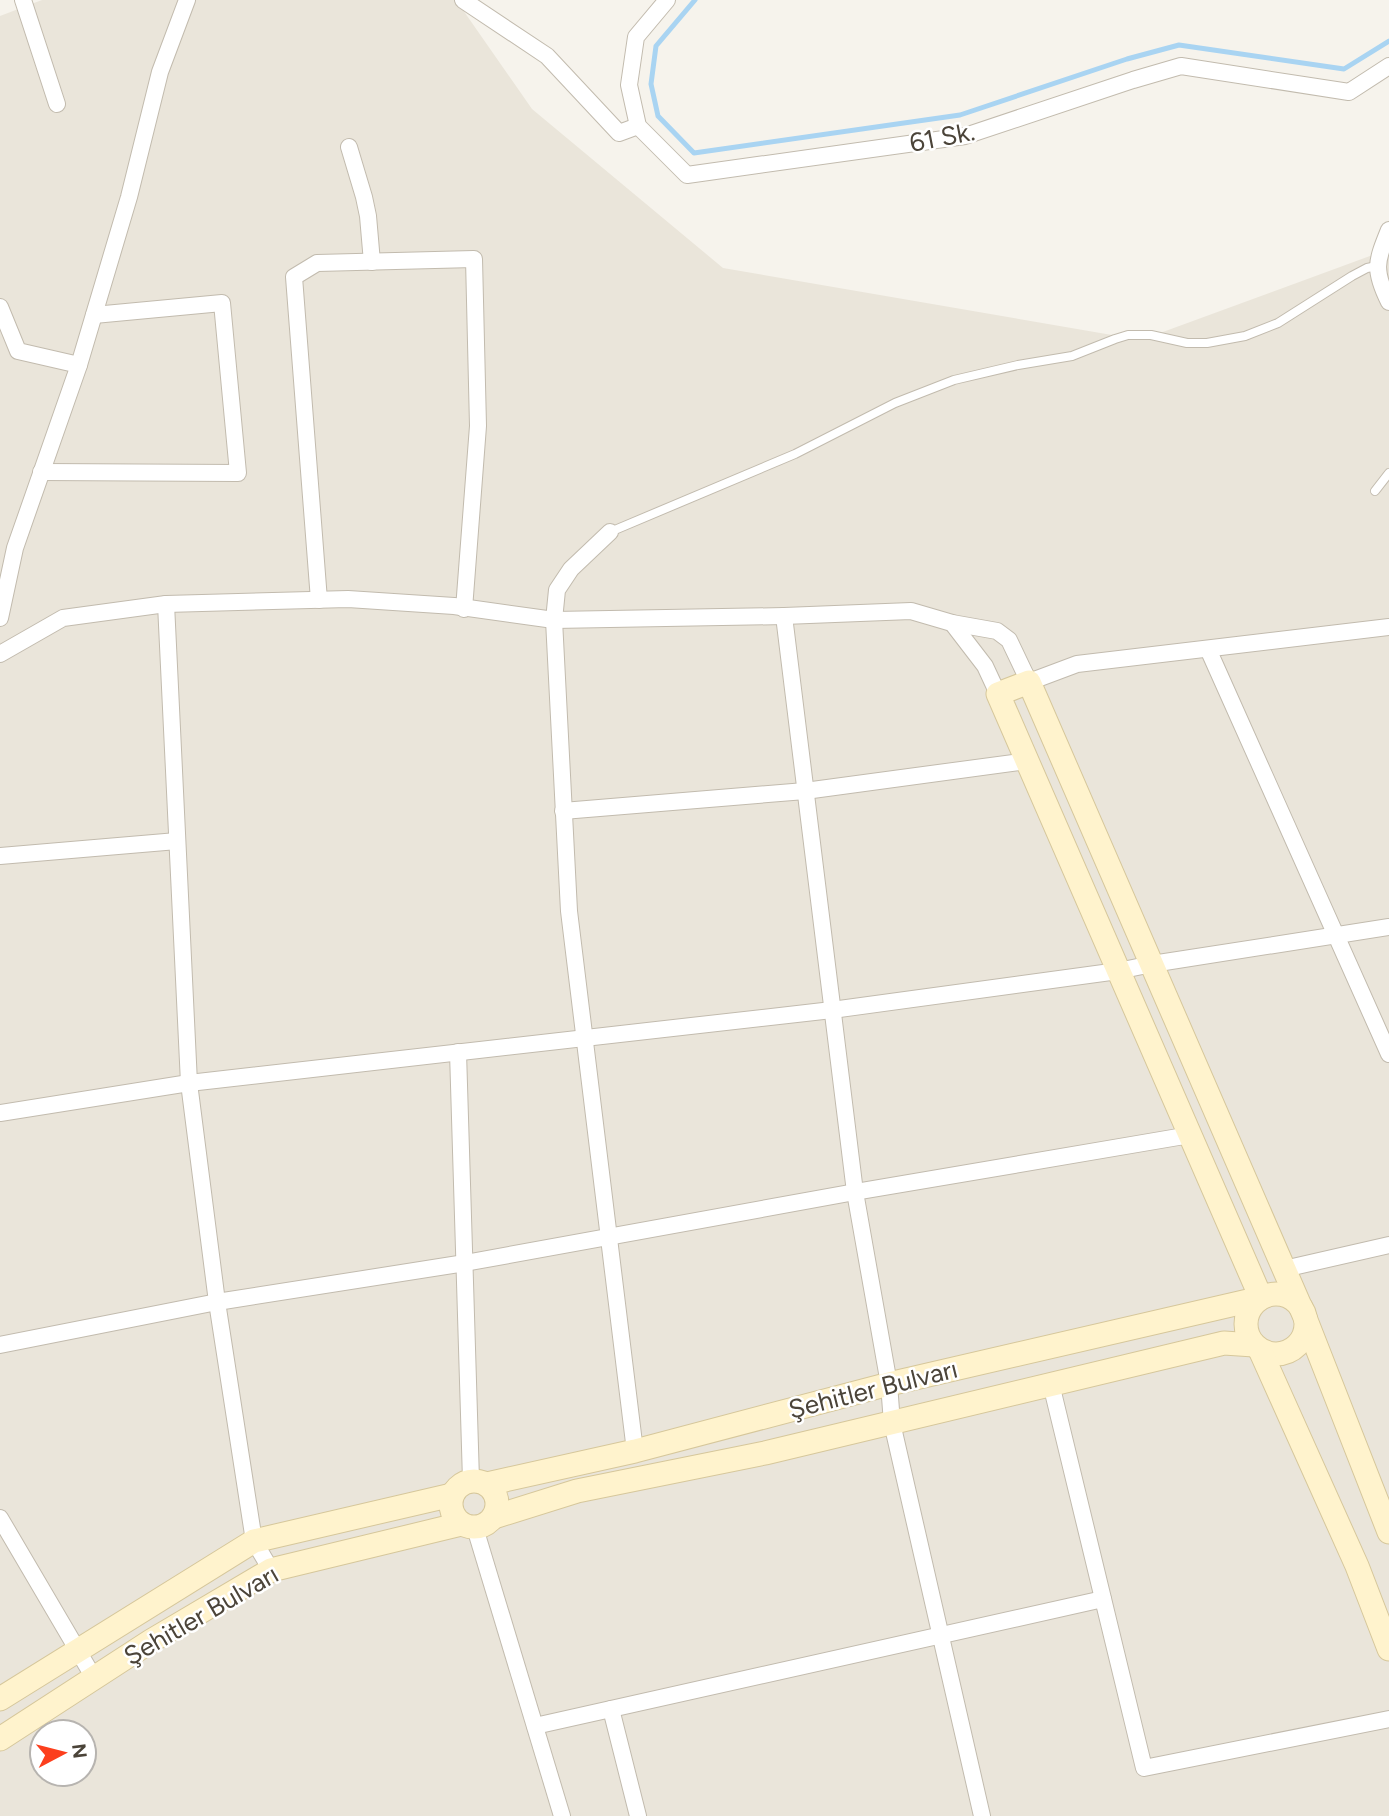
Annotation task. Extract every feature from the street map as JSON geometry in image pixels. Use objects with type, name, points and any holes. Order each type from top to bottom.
[{"type":"main road","points":[[1387,1524],[1304,1315],[1029,682],[998,694],[1261,1298],[1247,1315],[1248,1336],[1257,1347],[1357,1566],[1389,1649]]},
{"type":"main road","name":"Şehitler Bulvarı","points":[[0,1739],[151,1641],[271,1570],[477,1523],[576,1491],[765,1453],[1224,1343],[1257,1347],[1270,1354],[1280,1354],[1290,1351],[1298,1344],[1306,1325],[1300,1306],[1292,1298],[1271,1294],[889,1384],[635,1451],[479,1482]]},
{"type":"main road","points":[[479,1482],[492,1489],[498,1503],[477,1523],[455,1518],[450,1503],[456,1488],[463,1483],[479,1482]]},
{"type":"main road","name":"Şehitler Bulvarı","points":[[0,1699],[254,1541],[452,1495]]},
{"type":"street","points":[[23,0],[57,104]]},
{"type":"street","points":[[0,618],[15,548],[79,365],[129,197],[160,72],[187,0]]},
{"type":"street","points":[[463,0],[547,56],[619,133],[638,126],[629,85],[636,37],[667,0]]},
{"type":"street","name":"61 Sk.","points":[[638,126],[687,175],[965,136],[1181,66],[1349,92],[1389,66]]},
{"type":"street","points":[[349,147],[368,216],[372,262]]},
{"type":"street","points":[[1387,241],[1377,266],[1381,287],[1389,302]]},
{"type":"street","points":[[319,600],[294,277],[317,263],[474,259],[478,426],[464,609]]},
{"type":"street","points":[[41,472],[238,473],[222,303],[94,315]]},
{"type":"street","points":[[0,307],[18,351],[79,365]]},
{"type":"street","points":[[610,532],[571,569],[557,590],[554,620],[569,911],[635,1451]]},
{"type":"street","points":[[0,654],[63,618],[166,604],[348,599],[454,606],[554,620],[911,611],[952,623],[997,631],[1009,640],[1029,682],[1077,664],[1389,627]]},
{"type":"street","points":[[166,604],[189,1083],[254,1541],[271,1570]]},
{"type":"street","points":[[784,616],[855,1192],[889,1384],[892,1423],[982,1816]]},
{"type":"street","points":[[952,623],[985,666],[998,694]]},
{"type":"street","points":[[1208,649],[1389,1054]]},
{"type":"street","points":[[563,810],[806,791],[1027,761]]},
{"type":"street","points":[[0,856],[177,841]]},
{"type":"street","points":[[0,1113],[189,1083],[832,1010],[1118,971],[1389,927]]},
{"type":"street","points":[[458,1052],[465,1263],[479,1482]]},
{"type":"street","points":[[0,1345],[218,1302],[465,1263],[855,1192],[1190,1135]]},
{"type":"street","points":[[1284,1269],[1389,1245]]},
{"type":"street","points":[[1051,1384],[1144,1768],[1389,1719]]},
{"type":"street","points":[[0,1518],[94,1678]]},
{"type":"street","points":[[477,1523],[562,1816]]},
{"type":"street","points":[[535,1726],[1103,1599]]},
{"type":"street","points":[[611,1709],[638,1816]]},
{"type":"lane","points":[[610,532],[795,454],[895,403],[954,380],[1072,356],[1128,335],[1151,335],[1187,343],[1207,343],[1245,336],[1278,323],[1352,276],[1371,266],[1377,266]]},
{"type":"lane","points":[[1375,491],[1389,473]]},
{"type":"shaded area","points":[[42,0],[456,0],[532,109],[723,268],[1141,340],[1389,249],[1389,1816],[0,1816],[0,16]]},
{"type":"waterway","points":[[695,0],[656,46],[651,84],[658,116],[694,153],[960,115],[1127,59],[1179,45],[1344,69],[1389,41]]}]
